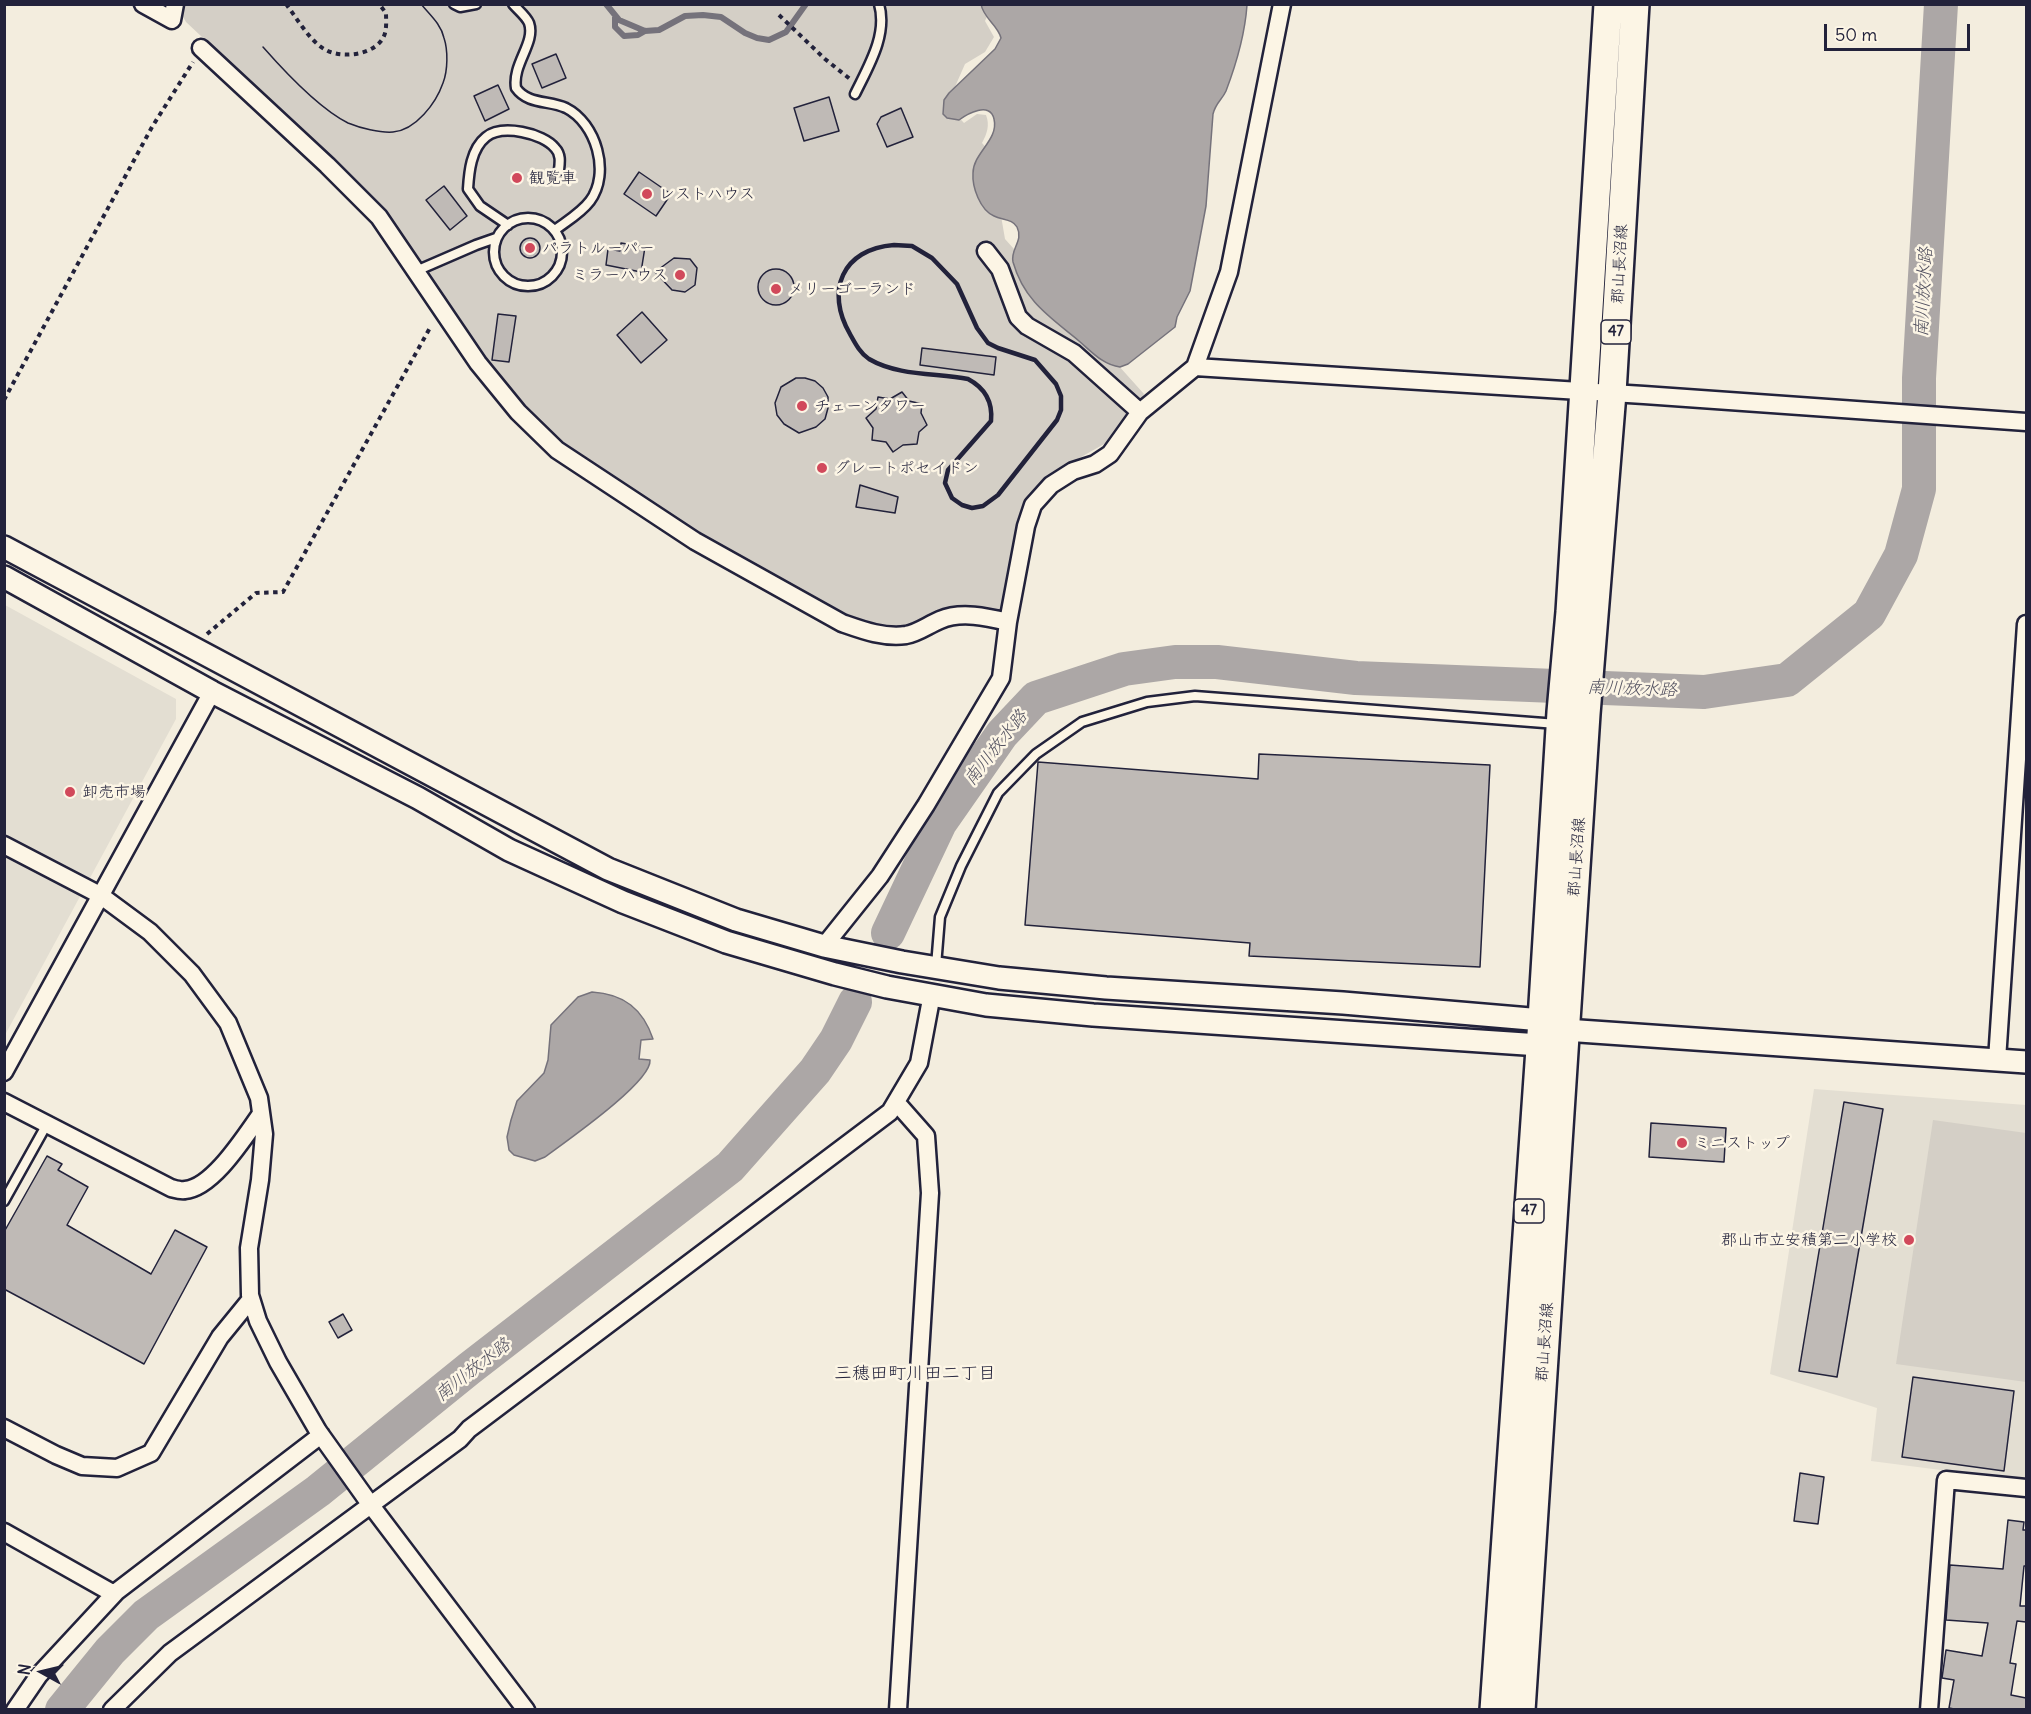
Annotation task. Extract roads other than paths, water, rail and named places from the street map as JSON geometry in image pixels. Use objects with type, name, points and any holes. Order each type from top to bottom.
[{"type":"main road","name":"郡山長沼線","points":[[1578,658],[1584,392],[1608,4]]},
{"type":"main road","name":"郡山長沼線","points":[[1494,1710],[1549,1031],[1569,717],[1612,393],[1635,4]]},
{"type":"main road","name":"郡山長沼線","points":[[1521,1710],[1549,1031]]},
{"type":"street","points":[[143,4],[172,20],[175,4]]},
{"type":"street","points":[[824,946],[880,876],[926,805],[1001,678],[1008,622],[1026,526],[1033,506],[1051,485],[1073,471],[1095,464],[1110,454],[1140,412],[1196,367],[1229,272],[1282,4]]},
{"type":"street","points":[[201,48],[327,165],[379,217],[485,372],[518,412],[557,450],[656,516],[743,569],[842,623],[883,635],[905,635],[919,631],[942,619],[959,616],[984,616],[1008,622]]},
{"type":"street","points":[[986,251],[1000,269],[1018,317],[1027,326],[1074,353],[1140,412]]},
{"type":"street","points":[[1196,367],[2026,422]]},
{"type":"street","points":[[4,547],[608,869],[736,920],[824,946],[999,978],[1106,988],[1343,1003],[1549,1031]]},
{"type":"street","points":[[4,577],[212,692],[418,798],[508,850],[613,897],[726,942],[887,987],[986,1005],[1093,1015],[1549,1031],[2026,1062]]},
{"type":"street","points":[[1997,1060],[2026,624]]},
{"type":"street","points":[[4,1072],[212,692]]},
{"type":"street","points":[[4,845],[100,895],[150,932],[192,974],[228,1023],[259,1098],[264,1134],[260,1180],[249,1248],[251,1299],[258,1321],[278,1362],[324,1440],[526,1710]]},
{"type":"street","points":[[112,1710],[170,1653],[367,1499],[460,1439],[478,1422],[890,1112],[919,1063],[932,994]]},
{"type":"street","points":[[4,1102],[171,1188],[186,1191],[206,1180],[227,1161],[261,1114]]},
{"type":"street","points":[[896,1102],[926,1136],[930,1193],[898,1710]]},
{"type":"street","points":[[4,1428],[82,1466],[117,1468],[151,1454],[220,1337],[251,1299]]},
{"type":"street","points":[[15,1710],[39,1675],[114,1594],[324,1440]]},
{"type":"street","points":[[1929,1710],[1946,1480],[2026,1488]]},
{"type":"street","points":[[4,1532],[114,1594]]},
{"type":"lane","points":[[454,4],[460,7],[476,4]]},
{"type":"lane","points":[[513,4],[528,21],[530,30],[527,47],[516,70],[516,88],[526,97],[566,108],[579,117],[593,136],[597,147],[599,177],[592,199],[583,210],[555,230]]},
{"type":"lane","points":[[857,90],[870,63],[881,31],[882,17],[879,4]]},
{"type":"lane","points":[[508,225],[480,206],[468,189],[473,157],[486,136],[497,131],[524,132],[545,138],[556,149],[560,158],[559,170]]},
{"type":"lane","points":[[416,271],[496,238],[514,220],[527,217],[539,219],[559,235],[562,260],[557,272],[548,281],[536,286],[523,287],[511,283],[502,275],[495,263],[496,238]]},
{"type":"lane","points":[[936,968],[940,917],[961,866],[998,793],[1036,754],[1082,722],[1147,702],[1195,696],[1569,717]]},
{"type":"lane","points":[[4,1202],[47,1124]]},
{"type":"waterway","points":[[606,4],[619,20],[645,31],[659,30],[685,16],[703,15],[721,17],[745,33],[769,40],[786,32],[806,4]]},
{"type":"waterway","name":"南川放水路","points":[[888,933],[940,823],[1002,734],[1036,698],[1124,669],[1175,662],[1217,662],[1356,678],[1704,692],[1787,680],[1869,614],[1901,555],[1919,489],[1919,378],[1941,4]]},
{"type":"waterway","points":[[615,17],[615,27],[624,36],[638,35],[645,31]]},
{"type":"waterway","name":"南川放水路","points":[[62,1710],[110,1651],[146,1615],[318,1491],[470,1368],[730,1167],[815,1071],[836,1040],[855,1002]]},
{"type":"tram line","points":[[263,47],[302,89],[348,123],[370,130],[388,132],[401,130],[417,121],[430,107],[440,91],[446,72],[447,54],[443,33],[421,4]]},
{"type":"railway","points":[[894,245],[912,246],[932,258],[957,284],[977,328],[988,343],[1035,360],[1056,384],[1061,396],[1061,410],[1057,420],[998,495],[983,506],[972,508],[962,505],[952,498],[945,483],[948,470],[991,421],[991,407],[987,396],[968,379],[905,371],[869,359],[856,344],[843,318],[839,303],[839,288],[843,275],[862,255],[876,248],[894,245]]},
{"type":"place","name":"観覧車","points":[[517,178]]},
{"type":"place","name":"レストハウス","points":[[647,194]]},
{"type":"place","name":"パラトルーパー","points":[[530,248]]},
{"type":"place","name":"ミラーハウス","points":[[680,275]]},
{"type":"place","name":"メリーゴーランド","points":[[776,289]]},
{"type":"place","name":"チェーンタワー","points":[[802,406]]},
{"type":"place","name":"グレートポセイドン","points":[[822,468]]},
{"type":"place","name":"卸売市場","points":[[70,792]]},
{"type":"place","name":"ミニストップ","points":[[1682,1143]]},
{"type":"place","name":"郡山市立安積第二小学校","points":[[1909,1240]]},
{"type":"district","name":"三穂田町川田二丁目","points":[[915,1374]]}]
